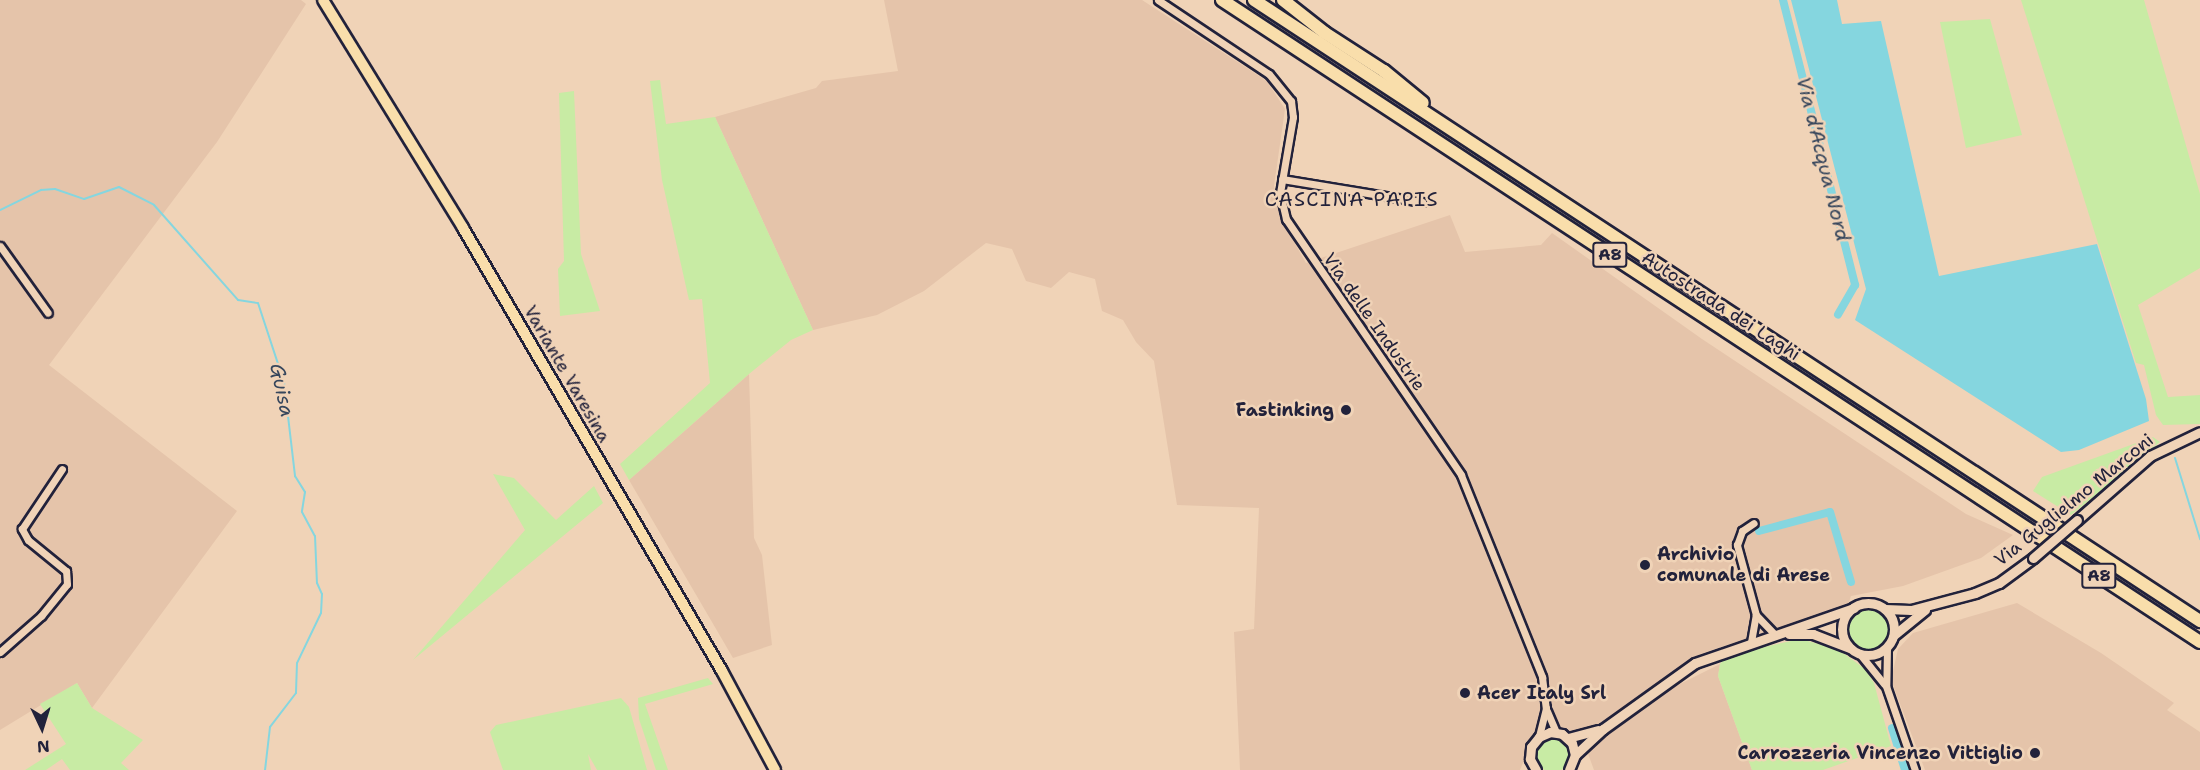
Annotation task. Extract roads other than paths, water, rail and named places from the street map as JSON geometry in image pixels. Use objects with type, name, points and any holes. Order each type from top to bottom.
[{"type":"highway","name":"Autostrada dei Laghi","points":[[1221,0],[2200,642]]},
{"type":"highway","name":"Autostrada dei Laghi","points":[[1254,0],[2200,621]]},
{"type":"highway","points":[[1283,0],[1325,33],[1384,71],[1467,140]]},
{"type":"main road","name":"Variante Varesina","points":[[323,0],[463,228],[722,671],[775,770]]},
{"type":"street","name":"Via delle Industrie","points":[[1158,0],[1269,74],[1286,92],[1293,117],[1281,179],[1282,206],[1292,230],[1461,475],[1539,667],[1546,708],[1556,732]]},
{"type":"street","points":[[1281,179],[1422,202]]},
{"type":"street","points":[[0,246],[48,313]]},
{"type":"street","name":"Via Guglielmo Marconi","points":[[1885,609],[1935,605],[1988,589],[2033,558],[2150,456],[2200,432]]},
{"type":"street","points":[[0,652],[41,616],[67,584],[66,571],[28,540],[22,529],[63,469]]},
{"type":"street","points":[[1573,765],[1603,729],[1682,670],[1750,642],[1774,635],[1870,603],[1885,609],[1893,621],[1894,635],[1887,646],[1874,654],[1855,650],[1813,634],[1774,635],[1756,615],[1737,545],[1742,531],[1754,523]]},
{"type":"street","name":"Via Guglielmo Marconi","points":[[1894,635],[1935,605]]},
{"type":"street","points":[[1854,608],[1843,624],[1844,637],[1886,686]]},
{"type":"street","points":[[1750,642],[1756,615]]},
{"type":"street","points":[[1887,646],[1886,686],[1915,770]]},
{"type":"street","name":"Via delle Industrie","points":[[1539,737],[1546,708]]},
{"type":"street","points":[[1527,770],[1532,747],[1539,737],[1556,732],[1568,738],[1603,729]]},
{"type":"street","points":[[1568,738],[1573,765]]},
{"type":"street","points":[[1530,759],[1536,770]]},
{"type":"water","points":[[1791,0],[1837,0],[1842,24],[1881,21],[1939,276],[2097,244],[2146,399],[2149,421],[2079,450],[2061,452],[1855,320],[1866,289]]},
{"type":"waterway","name":"Via d'Acqua Nord","points":[[1783,0],[1855,285],[1838,315]]},
{"type":"waterway","name":"Guisa","points":[[0,210],[41,190],[55,189],[84,199],[119,187],[154,205],[238,300],[258,303],[284,382],[295,476],[305,492],[302,512],[315,536],[317,583],[322,594],[321,613],[297,663],[296,693],[270,727],[265,770]]},
{"type":"waterway","points":[[2175,458],[2200,539]]},
{"type":"waterway","name":"Via d'Acqua Nord","points":[[1759,531],[1830,512],[1851,582]]},
{"type":"waterway","name":"Via d'Acqua Nord","points":[[1892,728],[1905,770]]},
{"type":"place","name":"Fastinking","points":[[1346,410]]},
{"type":"place","name":"Archivio comunale di Arese","points":[[1645,565]]},
{"type":"place","name":"Acer Italy Srl","points":[[1465,693]]},
{"type":"place","name":"Carrozzeria Vincenzo Vittiglio","points":[[2035,753]]},
{"type":"district","name":"CASCINA PAPIS","points":[[1352,199]]}]
